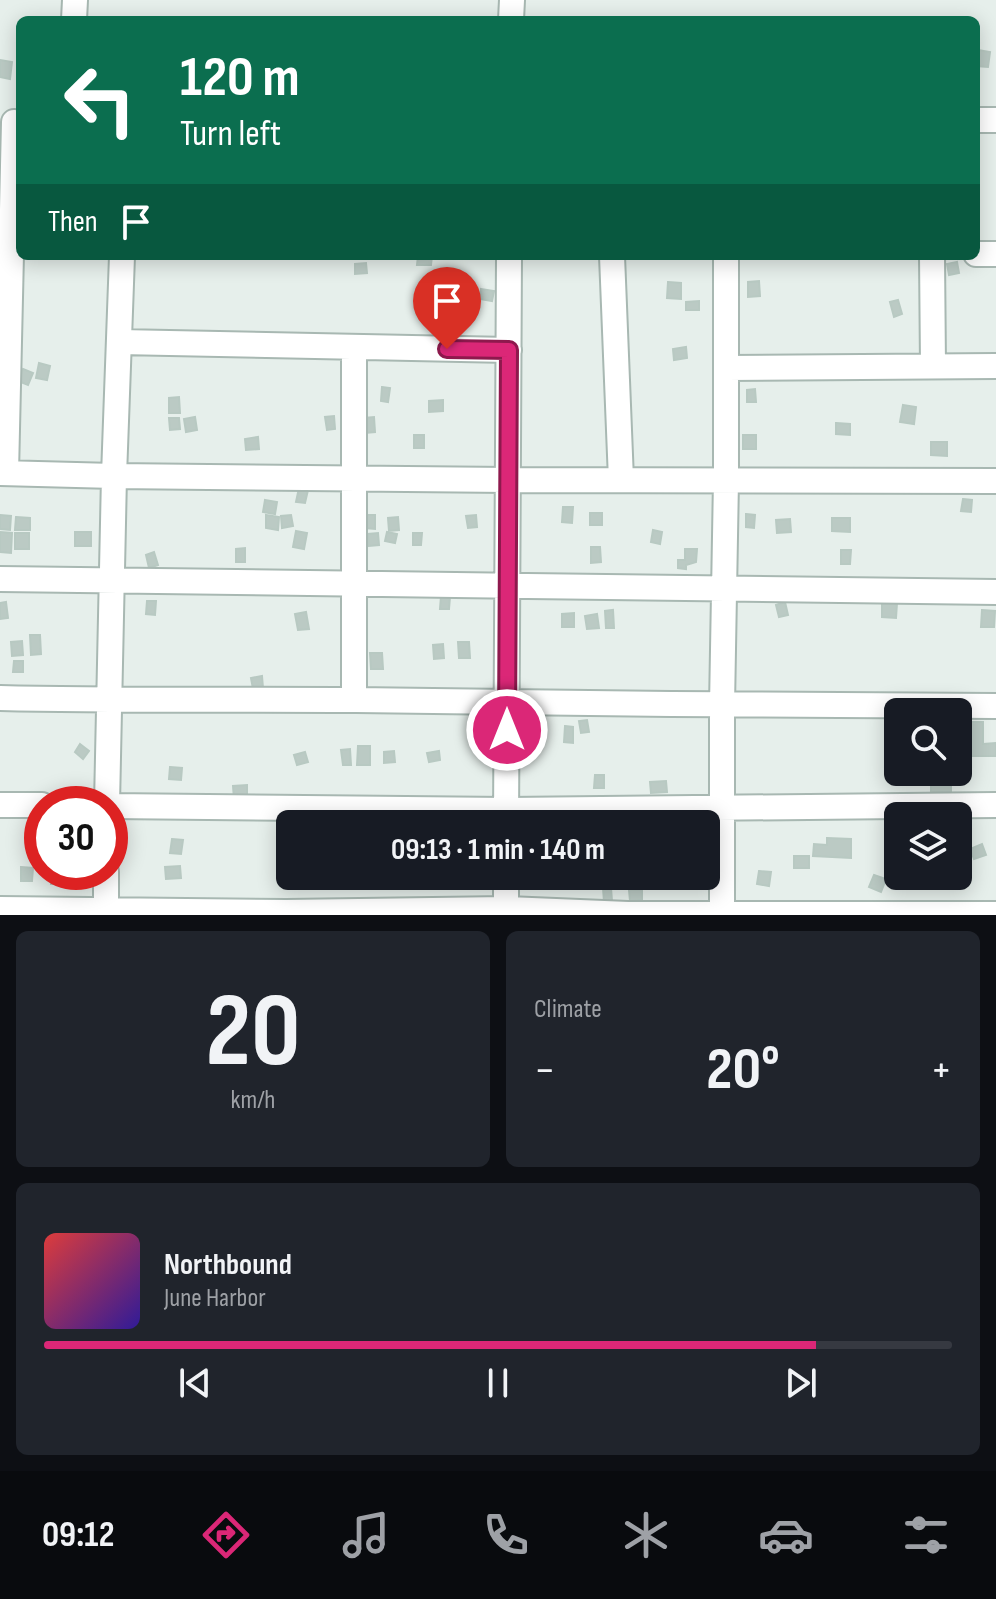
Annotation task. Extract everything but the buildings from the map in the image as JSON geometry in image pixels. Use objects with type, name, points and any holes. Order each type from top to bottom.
[{"type":"street","points":[[11,122],[3,473],[353,479],[996,481]]},
{"type":"street","points":[[108,786],[122,260]]},
{"type":"street","points":[[506,810],[509,260]]},
{"type":"street","points":[[612,260],[621,480]]},
{"type":"street","points":[[722,914],[726,260]]},
{"type":"street","points":[[932,260],[933,366]]},
{"type":"street","points":[[120,342],[509,350]]},
{"type":"street","points":[[354,347],[354,700]]},
{"type":"street","points":[[727,368],[996,366]]},
{"type":"street","points":[[0,579],[996,592]]},
{"type":"street","points":[[0,698],[996,706]]},
{"type":"street","points":[[0,805],[24,805]]},
{"type":"street","points":[[675,810],[996,805]]},
{"type":"street","points":[[128,806],[276,810]]},
{"type":"street","points":[[106,890],[106,910]]},
{"type":"street","points":[[506,890],[506,912]]},
{"type":"street","points":[[14,911],[996,914]]},
{"type":"route","points":[[447,349],[509,350],[507,730]]}]
